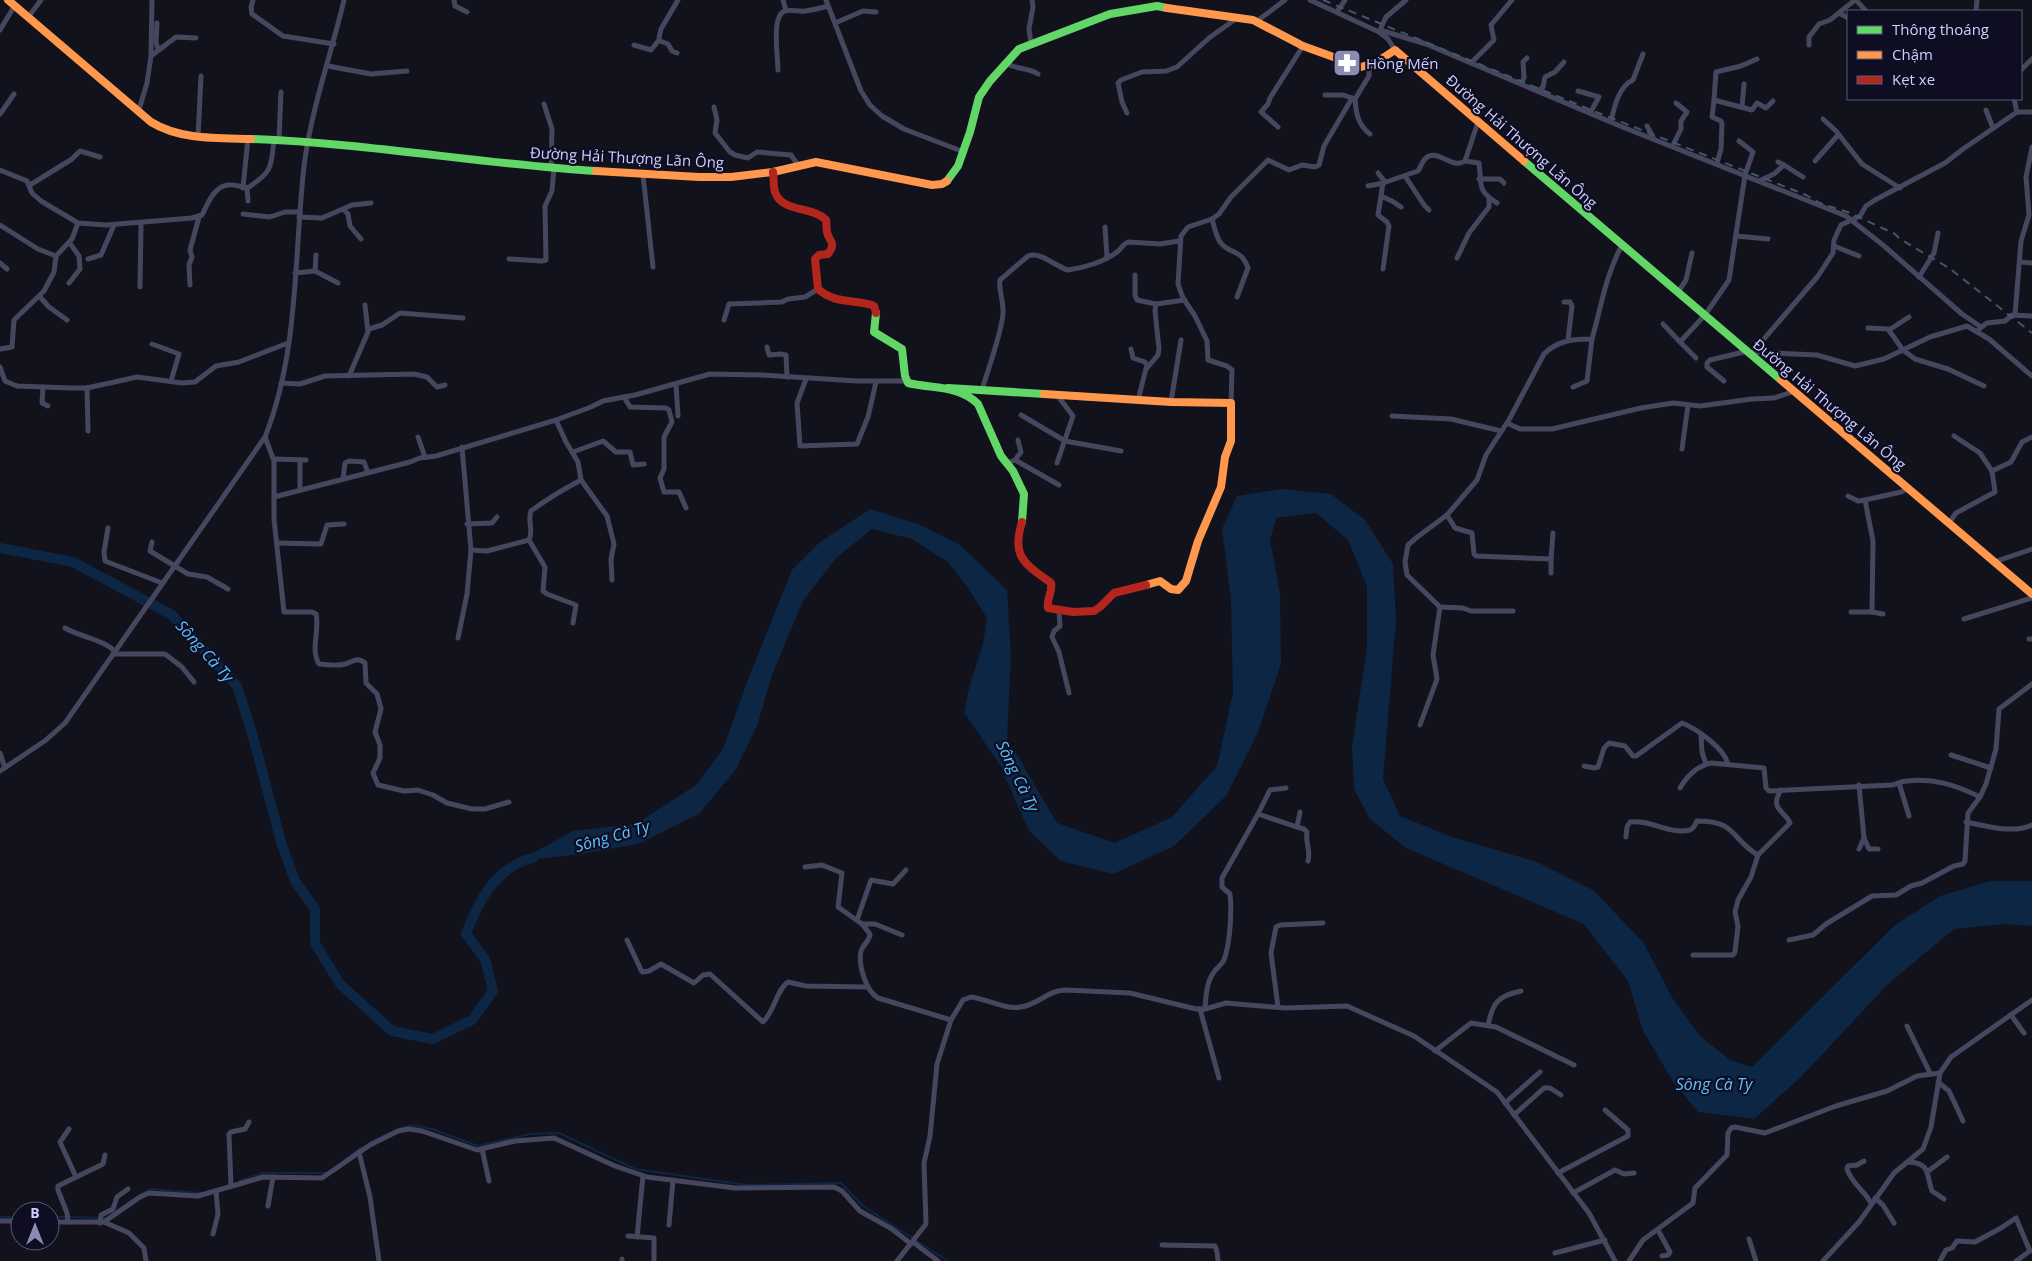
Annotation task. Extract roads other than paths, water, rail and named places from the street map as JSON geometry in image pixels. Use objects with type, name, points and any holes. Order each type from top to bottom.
[{"type":"street","points":[[29,16],[41,0]]},
{"type":"street","points":[[138,113],[147,83],[152,0]]},
{"type":"street","points":[[253,0],[252,14],[283,36],[334,44]]},
{"type":"street","points":[[0,753],[2,769],[46,740],[61,727],[264,437],[277,402],[291,327],[308,141],[344,0]]},
{"type":"street","points":[[454,0],[455,6],[467,12]]},
{"type":"street","points":[[634,46],[650,50],[659,40],[661,29],[678,0]]},
{"type":"street","points":[[783,0],[786,10]]},
{"type":"street","points":[[1031,44],[1029,29],[1033,7],[1032,0]]},
{"type":"street","points":[[1256,21],[1285,0]]},
{"type":"street","points":[[1310,0],[1379,31],[1408,37],[1612,122],[1846,216],[1883,245],[2032,376]]},
{"type":"street","points":[[1337,12],[1344,0]]},
{"type":"street","points":[[1379,31],[1386,17],[1406,0]]},
{"type":"street","points":[[1471,63],[1494,40],[1491,25],[1512,0]]},
{"type":"street","points":[[1809,45],[1809,38],[1819,24],[1830,20],[1855,0],[1865,10]]},
{"type":"street","points":[[0,30],[12,3]]},
{"type":"street","name":"Đường Hải Thượng Lãn Ông","points":[[12,3],[138,113],[162,129],[198,137],[308,141],[552,168],[643,175],[714,178],[773,172],[820,162],[937,185],[948,180],[958,166],[964,152],[979,97],[1019,49],[1110,14],[1157,3],[1256,21],[1303,46],[1350,64],[1369,66]]},
{"type":"street","points":[[778,70],[777,21],[780,13],[786,10],[804,11],[827,3],[861,91],[870,105],[882,116],[904,129],[964,152]]},
{"type":"street","points":[[835,23],[863,11],[876,12]]},
{"type":"street","points":[[1839,13],[1847,17]]},
{"type":"street","points":[[1127,113],[1119,91],[1118,83],[1121,80],[1142,72],[1166,71],[1177,66],[1209,38],[1237,18]]},
{"type":"street","points":[[157,23],[156,42],[158,49]]},
{"type":"street","points":[[948,388],[963,393],[975,400],[1001,456],[1013,471],[1024,494],[1024,517],[1017,538],[1018,547],[1026,565],[1051,583],[1052,588],[1047,606],[1052,610],[1058,611],[1095,611],[1115,593],[1127,592],[1160,581],[1175,590],[1180,590],[1222,480],[1225,457],[1231,441],[1231,368],[1208,360],[1207,341],[1195,316],[1184,300],[1177,280],[1179,240],[1183,232],[1188,228],[1212,219],[1219,214],[1231,197],[1268,160],[1289,170],[1302,165],[1314,167],[1319,165],[1324,146],[1369,76],[1369,66],[1395,50],[1388,39],[1379,31]]},
{"type":"street","points":[[150,56],[176,38],[196,38]]},
{"type":"street","points":[[659,40],[668,44],[672,51],[677,53]]},
{"type":"street","points":[[1278,127],[1261,112],[1268,104],[1303,46]]},
{"type":"street","name":"Đường Hải Thượng Lãn Ông","points":[[1395,50],[1622,245],[1751,352],[2032,596]]},
{"type":"street","points":[[1612,122],[1617,99],[1627,83],[1633,80],[1643,54]]},
{"type":"street","points":[[1521,84],[1524,78],[1523,62],[1527,58]]},
{"type":"street","points":[[1717,164],[1721,149],[1722,124],[1721,120],[1712,117],[1716,72],[1741,66],[1757,59]]},
{"type":"street","points":[[2022,69],[2032,59]]},
{"type":"street","points":[[1538,91],[1543,87],[1545,77],[1555,72],[1564,62]]},
{"type":"street","points":[[1006,63],[1012,67],[1033,70],[1038,74]]},
{"type":"street","points":[[328,66],[371,74],[407,71]]},
{"type":"street","points":[[198,137],[201,76]]},
{"type":"street","points":[[1742,107],[1744,84]]},
{"type":"street","points":[[1578,91],[1598,97],[1598,101],[1590,112]]},
{"type":"street","points":[[190,285],[189,265],[192,257],[190,250],[199,217],[203,214],[213,195],[222,187],[230,185],[245,188],[268,172],[272,163],[276,139],[280,92]]},
{"type":"street","points":[[0,114],[14,94]]},
{"type":"street","points":[[1325,95],[1343,95],[1354,99]]},
{"type":"street","points":[[1354,99],[1360,124],[1370,134]]},
{"type":"street","points":[[1714,100],[1752,110],[1757,103],[1766,108],[1774,101]]},
{"type":"street","points":[[2014,100],[2017,112]]},
{"type":"street","points":[[1673,145],[1681,129],[1681,121],[1687,112],[1676,103]]},
{"type":"street","points":[[509,259],[546,260],[545,206],[552,191],[552,130],[544,104]]},
{"type":"street","points":[[714,107],[717,120],[715,133],[732,153],[745,158],[757,152],[788,154],[794,157],[798,166]]},
{"type":"street","points":[[1986,110],[1986,115],[1993,128]]},
{"type":"street","points":[[1751,352],[1818,276],[1833,253],[1837,232],[1841,225],[1860,216],[1871,202],[1945,163],[1962,149],[2017,112],[2032,112]]},
{"type":"street","points":[[1823,119],[1862,164],[1900,188]]},
{"type":"street","points":[[1465,161],[1478,122]]},
{"type":"street","points":[[1647,126],[1653,138]]},
{"type":"street","points":[[1815,161],[1838,135]]},
{"type":"street","points":[[248,138],[245,188],[248,201]]},
{"type":"street","points":[[1680,342],[1705,315],[1729,280],[1745,175],[1753,152],[1739,141]]},
{"type":"street","points":[[2015,315],[2021,241],[2029,215],[2029,187],[2026,169],[2032,147]]},
{"type":"street","points":[[30,185],[72,159],[80,150],[100,157]]},
{"type":"street","points":[[1368,186],[1384,183],[1418,171],[1424,160],[1429,156],[1435,156],[1457,164],[1465,161],[1479,163],[1479,179],[1484,194],[1497,203]]},
{"type":"street","points":[[1778,162],[1803,177]]},
{"type":"street","points":[[1759,180],[1774,174],[1784,165]]},
{"type":"street","points":[[0,170],[26,180],[30,185],[32,193],[41,201],[78,223],[97,225],[141,224],[199,217]]},
{"type":"street","points":[[773,172],[776,193],[779,199],[800,210],[821,215],[826,222],[827,234],[832,239],[833,244],[828,254],[818,255],[815,259],[818,289],[829,298],[854,304],[874,306],[876,314],[874,332],[902,349],[906,381]]},
{"type":"street","points":[[1378,173],[1384,183],[1378,215],[1388,222],[1389,226],[1384,270]]},
{"type":"street","points":[[643,175],[653,267]]},
{"type":"street","points":[[1405,176],[1429,210]]},
{"type":"street","points":[[1479,179],[1500,179],[1504,183]]},
{"type":"street","points":[[1381,196],[1401,208]]},
{"type":"street","points":[[1457,258],[1469,233],[1489,207],[1489,198]]},
{"type":"street","points":[[243,214],[270,217],[285,212],[322,218],[352,205],[371,202]]},
{"type":"street","points":[[344,210],[348,214],[350,226],[361,239]]},
{"type":"street","points":[[1212,219],[1220,241],[1242,256],[1248,268],[1238,297]]},
{"type":"street","points":[[0,349],[12,347],[14,320],[29,304],[40,297],[54,272],[56,256],[69,242],[78,223]]},
{"type":"street","points":[[140,287],[141,224]]},
{"type":"street","points":[[0,225],[38,249],[56,256]]},
{"type":"street","points":[[88,259],[101,256],[114,225]]},
{"type":"street","points":[[1105,227],[1107,257]]},
{"type":"street","points":[[1919,277],[1934,253],[1938,233]]},
{"type":"street","points":[[1736,236],[1768,240]]},
{"type":"street","points":[[982,390],[1003,314],[1000,280],[1032,254],[1068,270],[1107,257],[1120,250],[1128,242],[1160,244],[1179,240]]},
{"type":"street","points":[[69,242],[79,256],[80,269],[69,282]]},
{"type":"street","points":[[1573,387],[1582,385],[1587,381],[1592,338],[1605,282],[1622,245]]},
{"type":"street","points":[[1834,246],[1859,256]]},
{"type":"street","points":[[1678,292],[1686,280],[1692,253]]},
{"type":"street","points":[[315,271],[316,255]]},
{"type":"street","points":[[2020,262],[2032,263]]},
{"type":"street","points":[[0,263],[7,269]]},
{"type":"street","points":[[295,272],[315,271],[338,282]]},
{"type":"street","points":[[1135,275],[1135,295],[1137,300],[1156,304],[1184,300]]},
{"type":"street","points":[[724,320],[729,304],[782,302],[788,299],[805,297],[818,289]]},
{"type":"street","points":[[40,297],[67,320]]},
{"type":"street","points":[[1564,302],[1570,302],[1572,306],[1568,340]]},
{"type":"street","points":[[1138,400],[1147,368],[1158,355],[1160,349],[1155,310],[1156,304]]},
{"type":"street","points":[[349,376],[368,335],[369,329],[365,305]]},
{"type":"street","points":[[369,329],[382,325],[400,313],[463,318]]},
{"type":"street","points":[[1724,381],[1707,367],[1707,363],[1710,360],[1751,352],[1817,354],[1856,366],[1879,361],[1930,337],[1964,326],[1979,329],[1990,322],[2005,321],[2015,315],[2032,316]]},
{"type":"street","points":[[1868,328],[1889,330],[1909,317]]},
{"type":"street","points":[[1663,324],[1696,358]]},
{"type":"street","points":[[1889,330],[1903,350],[1918,361],[1948,369],[1984,386]]},
{"type":"street","points":[[1513,611],[1471,611],[1464,608],[1440,607],[1410,579],[1405,562],[1410,543],[1447,515],[1477,480],[1486,455],[1507,423],[1544,354],[1552,347],[1568,340],[1592,338]]},
{"type":"street","points":[[1171,402],[1181,340]]},
{"type":"street","points":[[0,367],[5,381],[17,386],[87,388],[137,377],[197,382],[216,366],[239,362],[288,343]]},
{"type":"street","points":[[152,344],[179,354],[171,381]]},
{"type":"street","points":[[767,347],[769,356],[786,355],[787,377]]},
{"type":"street","points":[[1131,349],[1132,357],[1145,362],[1147,368]]},
{"type":"street","points":[[274,497],[425,457],[436,456],[556,420],[591,408],[603,400],[624,397],[696,377],[718,373],[876,382],[906,381],[911,384],[948,388],[1171,402],[1231,403]]},
{"type":"street","points":[[281,383],[300,384],[325,376],[414,374],[427,377],[437,387],[445,385]]},
{"type":"street","points":[[806,378],[797,403],[800,446],[857,444],[868,417],[876,382]]},
{"type":"street","points":[[0,385],[5,381]]},
{"type":"street","points":[[676,384],[678,416]]},
{"type":"street","points":[[43,387],[42,403],[48,406]]},
{"type":"street","points":[[87,388],[88,432]]},
{"type":"street","points":[[1507,423],[1520,429],[1552,429],[1641,408],[1673,403],[1700,406],[1774,398],[1795,391]]},
{"type":"street","points":[[1056,394],[1074,416],[1057,463]]},
{"type":"street","points":[[1066,407],[1076,395]]},
{"type":"street","points":[[624,397],[630,407],[660,407],[669,410],[672,422],[664,440],[664,469],[660,478],[664,492],[679,492],[686,508]]},
{"type":"street","points":[[1682,449],[1688,404]]},
{"type":"street","points":[[1021,415],[1065,441],[1121,451]]},
{"type":"street","points":[[1392,416],[1451,419],[1501,431]]},
{"type":"street","points":[[556,420],[567,445],[579,464],[581,480],[607,516],[614,544],[611,559],[612,580]]},
{"type":"street","points":[[1949,523],[1956,513],[1995,492],[1996,487],[1992,471],[1980,453],[1954,436]]},
{"type":"street","points":[[264,437],[274,459],[274,520],[284,612],[312,612],[316,614],[315,640],[318,664],[345,664],[354,660],[361,660],[365,663],[366,683],[377,694],[381,709],[376,732],[380,758],[373,773],[378,785],[399,790],[418,790],[434,795],[447,803],[472,809],[485,809],[509,802]]},
{"type":"street","points":[[418,437],[425,457]]},
{"type":"street","points":[[1992,471],[2012,462],[2022,442],[2032,437]]},
{"type":"street","points":[[1006,464],[1015,460],[1021,450],[1018,440]]},
{"type":"street","points":[[573,452],[603,441],[616,452],[630,452],[633,465],[644,464]]},
{"type":"street","points":[[458,638],[467,594],[471,550],[471,537],[467,524],[462,447]]},
{"type":"street","points":[[274,459],[303,460],[300,490]]},
{"type":"street","points":[[1015,460],[1059,485]]},
{"type":"street","points":[[343,479],[344,468],[347,462],[364,462],[368,472]]},
{"type":"street","points":[[573,623],[576,605],[547,594],[544,591],[545,567],[529,540],[531,535],[530,520],[531,511],[546,503],[560,490],[581,480]]},
{"type":"street","points":[[1848,496],[1858,501],[1866,500],[1901,492],[1908,488]]},
{"type":"street","points":[[1866,500],[1873,541],[1872,612]]},
{"type":"street","points":[[1447,515],[1455,528],[1472,533],[1474,554],[1476,556],[1551,559]]},
{"type":"street","points":[[467,524],[492,523],[497,517]]},
{"type":"street","points":[[277,543],[321,544],[324,528],[327,525],[344,524]]},
{"type":"street","points":[[108,528],[104,561],[161,584]]},
{"type":"street","points":[[1551,573],[1553,532]]},
{"type":"street","points":[[471,550],[488,551],[529,540]]},
{"type":"street","points":[[152,542],[150,551],[174,566],[188,574],[213,580],[228,589]]},
{"type":"street","points":[[1994,562],[2032,550]]},
{"type":"street","points":[[1964,619],[2032,596]]},
{"type":"street","points":[[1420,725],[1437,679],[1434,656],[1440,607]]},
{"type":"street","points":[[1058,611],[1060,626],[1054,631],[1052,637],[1059,652],[1069,693]]},
{"type":"street","points":[[1852,612],[1882,614]]},
{"type":"street","points":[[65,628],[77,635],[108,644],[114,653]]},
{"type":"street","points":[[114,653],[164,654],[182,666],[194,682]]},
{"type":"street","points":[[1789,940],[1813,935],[1826,924],[1872,896],[1896,895],[1965,861],[1966,822],[1969,810],[1985,788],[1991,768],[1996,749],[1999,710],[2032,684]]},
{"type":"street","points":[[1584,766],[1598,767],[1604,748],[1608,743],[1625,746],[1633,756],[1636,756],[1682,723],[1714,743],[1725,756],[1728,764]]},
{"type":"street","points":[[1701,736],[1702,752],[1706,764]]},
{"type":"street","points":[[1951,755],[1991,768]]},
{"type":"street","points":[[1680,788],[1688,776],[1706,764],[1728,764],[1764,768],[1767,790],[1892,785],[1907,781],[1938,780],[1957,786],[1980,797]]},
{"type":"street","points":[[1899,783],[1909,816]]},
{"type":"street","points":[[1859,785],[1864,838],[1870,849],[1878,849]]},
{"type":"street","points":[[1218,1078],[1203,1009],[1207,983],[1216,969],[1224,962],[1229,929],[1230,894],[1222,887],[1222,878],[1258,814],[1268,791],[1274,788],[1286,788]]},
{"type":"street","points":[[1693,955],[1734,954],[1738,926],[1735,917],[1736,906],[1751,876],[1758,855],[1789,825],[1789,820],[1777,807],[1777,796],[1780,790]]},
{"type":"street","points":[[1297,827],[1300,812]]},
{"type":"street","points":[[1258,814],[1304,829],[1307,832],[1306,839],[1310,853],[1308,861]]},
{"type":"street","points":[[1626,837],[1627,827],[1630,822],[1643,822],[1672,829],[1689,830],[1693,828],[1697,821],[1710,822],[1727,826],[1751,851],[1758,855]]},
{"type":"street","points":[[1966,822],[2008,828],[2025,828],[2032,825]]},
{"type":"street","points":[[1859,849],[1864,838]]},
{"type":"street","points":[[805,866],[820,864],[841,872],[838,909],[862,924],[870,936],[861,951],[867,987],[878,998],[951,1020]]},
{"type":"street","points":[[857,920],[870,880],[893,884],[906,870]]},
{"type":"street","points":[[1278,1007],[1270,953],[1276,927],[1280,925],[1323,923]]},
{"type":"street","points":[[862,924],[875,924],[902,936]]},
{"type":"street","points":[[627,940],[642,972],[649,971],[661,964],[694,983],[703,975],[710,974],[763,1022],[777,1001],[784,985],[788,982],[806,986],[867,987]]},
{"type":"street","points":[[898,1261],[926,1224],[924,1163],[930,1129],[937,1064],[951,1020],[960,1004],[968,997],[1019,1008],[1028,1006],[1061,990],[1130,993],[1162,1002],[1203,1009],[1226,1003],[1278,1007],[1350,1006],[1411,1034],[1492,1088],[1505,1102],[1593,1219],[1615,1261]]},
{"type":"street","points":[[1488,1025],[1495,1002],[1506,995],[1521,991]]},
{"type":"street","points":[[1823,1261],[1854,1228],[1894,1173],[1923,1149],[1931,1127],[1940,1073],[1954,1054],[2032,1000]]},
{"type":"street","points":[[2011,1015],[2024,1033]]},
{"type":"street","points":[[1435,1051],[1469,1023],[1488,1025],[1574,1065]]},
{"type":"street","points":[[1907,1026],[1930,1073]]},
{"type":"street","points":[[1505,1102],[1540,1072]]},
{"type":"street","points":[[1628,1261],[1641,1241],[1693,1204],[1695,1188],[1727,1155],[1728,1133],[1731,1128],[1735,1127],[1765,1133],[1836,1106],[1883,1092],[1913,1077],[1940,1073]]},
{"type":"street","points":[[1938,1082],[1949,1091],[1963,1121]]},
{"type":"street","points":[[1514,1115],[1544,1088],[1550,1088],[1561,1096]]},
{"type":"street","points":[[1558,1172],[1628,1136],[1628,1130],[1605,1110]]},
{"type":"street","points":[[231,1183],[229,1134],[245,1129],[249,1122]]},
{"type":"street","points":[[69,1129],[60,1142],[76,1177]]},
{"type":"street","points":[[101,1221],[140,1196],[149,1193],[198,1196],[216,1191],[231,1183],[263,1177],[322,1178],[359,1152],[388,1135],[409,1129],[422,1131],[474,1149],[482,1149],[515,1141],[554,1138],[615,1166],[643,1176],[735,1188],[834,1187],[839,1189],[860,1211],[892,1229],[938,1261]]},
{"type":"street","points":[[482,1149],[489,1181]]},
{"type":"street","points":[[359,1152],[370,1197],[379,1261]]},
{"type":"street","points":[[68,1222],[67,1213],[58,1188],[60,1185],[103,1164],[105,1155]]},
{"type":"street","points":[[1927,1172],[1947,1157]]},
{"type":"street","points":[[1864,1161],[1848,1166],[1846,1169],[1872,1204]]},
{"type":"street","points":[[1907,1162],[1921,1163],[1927,1172],[1932,1191],[1944,1199]]},
{"type":"street","points":[[1573,1193],[1615,1170],[1624,1174],[1634,1173]]},
{"type":"street","points":[[637,1237],[643,1176]]},
{"type":"street","points":[[268,1206],[273,1177]]},
{"type":"street","points":[[669,1225],[674,1180]]},
{"type":"street","points":[[101,1221],[113,1208],[117,1196],[128,1189]]},
{"type":"street","points":[[213,1234],[218,1214],[216,1191]]},
{"type":"street","points":[[1875,1198],[1883,1204],[1894,1223]]},
{"type":"street","points":[[1940,1261],[1946,1250],[1952,1248],[1957,1241],[1975,1242],[2016,1218],[2030,1251],[2016,1261]]},
{"type":"street","points":[[60,1222],[101,1221],[129,1233],[144,1248],[146,1261]]},
{"type":"street","points":[[1658,1230],[1670,1252],[1668,1255],[1662,1256]]},
{"type":"street","points":[[628,1236],[654,1238],[654,1261]]},
{"type":"street","points":[[1749,1239],[1756,1261]]},
{"type":"street","points":[[1556,1253],[1605,1240]]},
{"type":"street","points":[[1162,1244],[1215,1246],[1218,1261]]},
{"type":"water","name":"Sông Cà Ty","points":[[1281,489],[1331,494],[1365,520],[1393,564],[1396,620],[1383,779],[1400,816],[1452,837],[1537,862],[1593,890],[1643,942],[1673,999],[1700,1036],[1730,1060],[1752,1067],[1895,925],[1940,896],[1990,881],[2032,881],[2032,926],[2004,924],[1954,929],[1889,983],[1802,1076],[1754,1119],[1698,1112],[1674,1083],[1643,1031],[1628,981],[1584,924],[1406,848],[1370,819],[1354,789],[1352,747],[1367,647],[1367,586],[1348,540],[1316,513],[1276,518],[1270,540],[1280,592],[1281,664],[1257,735],[1226,796],[1174,846],[1113,874],[1061,861],[1029,831],[1000,765],[964,712],[970,684],[983,645],[987,618],[968,588],[948,562],[912,539],[872,529],[836,558],[803,601],[772,675],[757,726],[736,769],[699,814],[638,844],[581,854],[519,861],[573,831],[636,824],[696,785],[723,749],[749,677],[792,570],[820,542],[870,509],[918,524],[959,544],[1007,590],[1011,656],[1007,738],[1057,823],[1115,843],[1172,817],[1217,766],[1233,693],[1231,598],[1222,529],[1237,496]]},
{"type":"waterway","name":"Sông Cà Ty","points":[[0,548],[73,562],[172,615],[237,686],[252,733],[281,842],[295,881],[315,909],[315,943],[340,984],[392,1031],[433,1039],[472,1020],[493,991],[485,959],[466,934],[476,909],[490,887],[509,869],[520,862],[533,858]]},
{"type":"waterway","points":[[400,1128],[412,1125],[432,1129],[478,1146],[530,1134],[559,1133],[635,1169],[747,1185],[841,1183],[863,1206],[948,1261]]},
{"type":"waterway","points":[[371,1142],[389,1133]]},
{"type":"waterway","points":[[344,1160],[362,1147]]},
{"type":"waterway","points":[[239,1181],[263,1173],[326,1173]]},
{"type":"waterway","points":[[142,1193],[151,1189],[201,1193]]},
{"type":"waterway","points":[[70,1217],[105,1218],[138,1196]]},
{"type":"waterway","points":[[0,1217],[10,1217]]},
{"type":"waterway","points":[[60,1217],[65,1217]]},
{"type":"railway","points":[[1323,0],[1596,112],[1806,195],[1820,203],[1850,213],[1895,234],[1900,239],[1949,268],[2032,333]]},
{"type":"place","name":"Hồng Mến","points":[[1347,63]]}]
